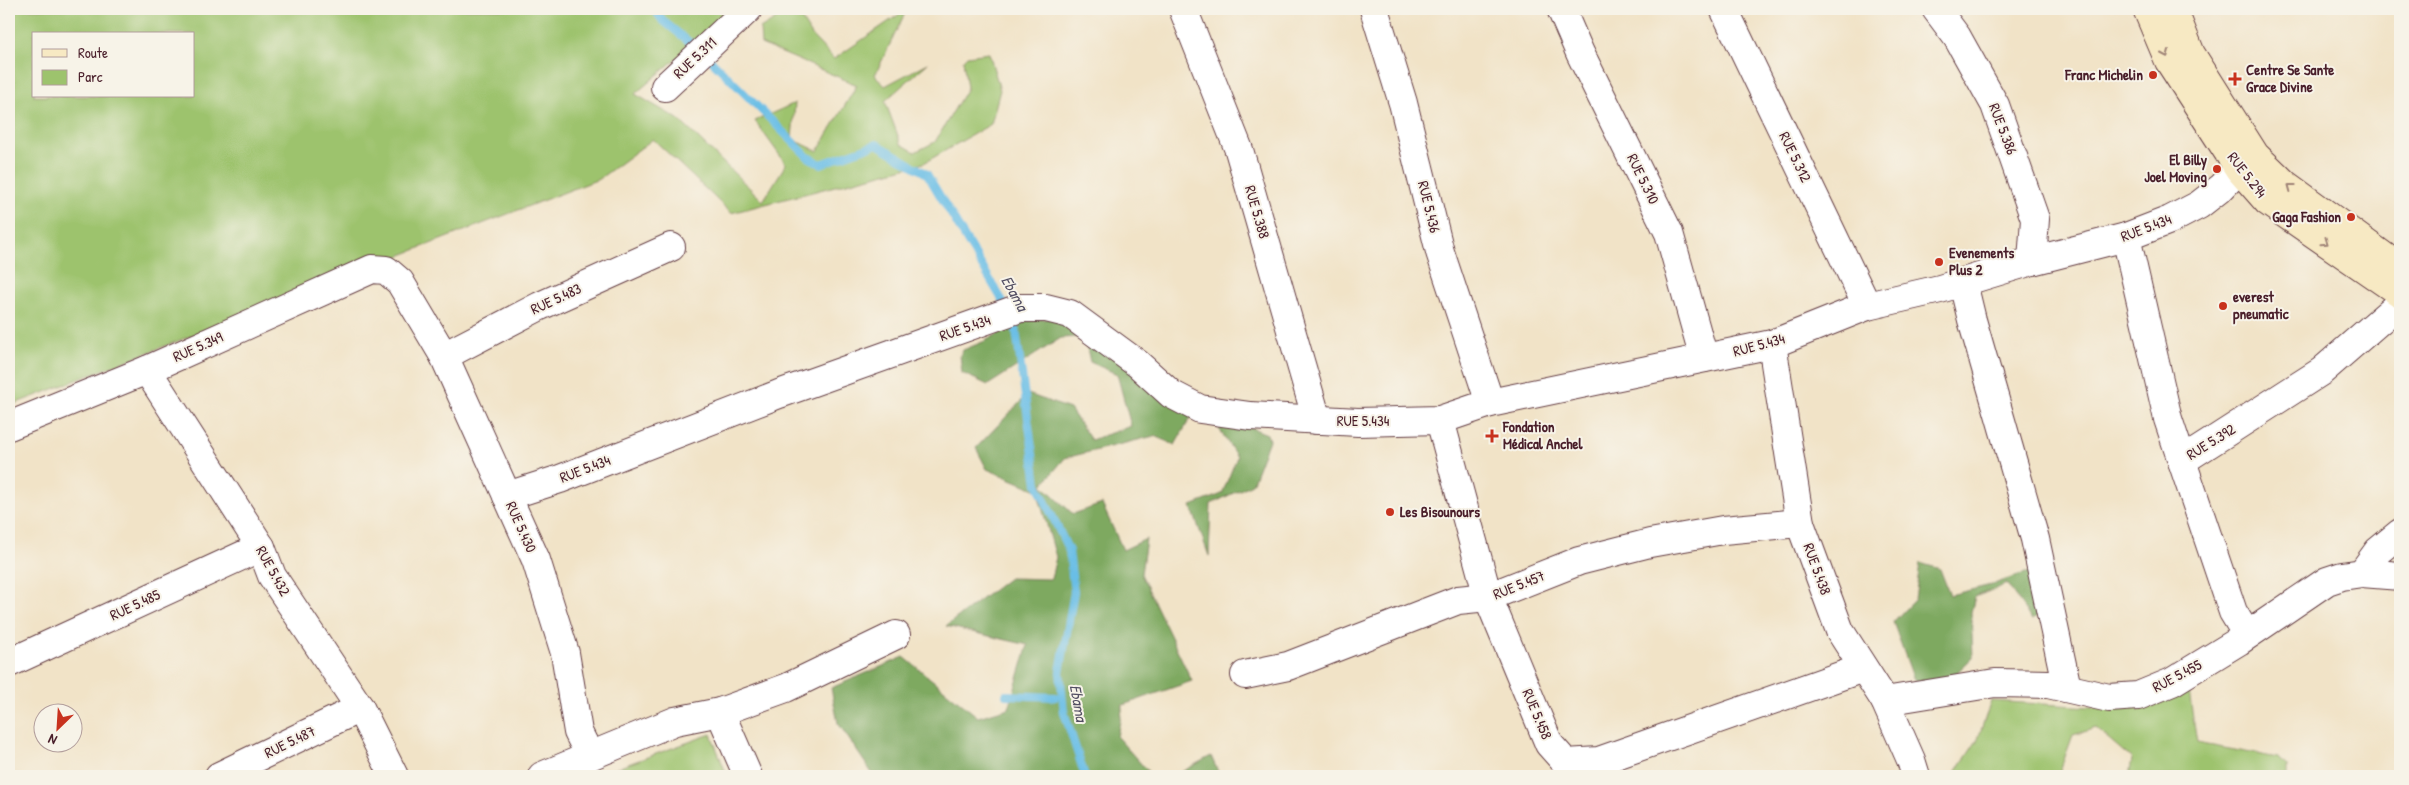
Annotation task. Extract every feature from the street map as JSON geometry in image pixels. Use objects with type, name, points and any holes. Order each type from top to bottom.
[{"type":"main road","name":"RUE 5.294","points":[[2147,9],[2169,61],[2239,169],[2268,202],[2400,293]]},
{"type":"main road","name":"RUE 5.294","points":[[2173,9],[2190,54],[2256,155],[2285,184],[2400,268]]},
{"type":"street","name":"RUE 5.311","points":[[665,87],[748,9]]},
{"type":"street","name":"RUE 5.388","points":[[1183,9],[1238,150],[1317,420]]},
{"type":"street","name":"RUE 5.436","points":[[1374,9],[1403,103],[1440,252],[1490,403]]},
{"type":"street","name":"RUE 5.310","points":[[1561,9],[1580,53],[1669,233],[1704,358]]},
{"type":"street","name":"RUE 5.312","points":[[1724,9],[1867,306]]},
{"type":"street","name":"RUE 5.386","points":[[1936,9],[1957,37],[1995,105],[2035,219],[2032,261]]},
{"type":"street","name":"RUE 5.434","points":[[507,496],[560,480],[778,394],[1015,310],[1046,308],[1070,314],[1138,364],[1171,394],[1200,409],[1250,416],[1358,422],[1440,420],[1490,403],[1772,344],[1867,306],[1963,283],[2032,261],[2126,237],[2170,220],[2200,205],[2222,187],[2239,169]]},
{"type":"street","name":"RUE 5.392","points":[[2126,237],[2168,419],[2182,461],[2322,371],[2400,303]]},
{"type":"street","name":"RUE 5.483","points":[[444,356],[540,306],[671,247]]},
{"type":"street","name":"RUE 5.349","points":[[9,426],[147,370],[372,269],[386,270]]},
{"type":"street","name":"RUE 5.430","points":[[386,270],[400,282],[444,356],[536,560],[565,652],[578,732],[590,756]]},
{"type":"street","points":[[1963,283],[2035,539],[2067,688]]},
{"type":"street","name":"RUE 5.438","points":[[1772,344],[1800,523],[1840,631],[1862,668],[1885,701],[1916,776]]},
{"type":"street","name":"RUE 5.432","points":[[147,370],[261,547],[272,576],[360,708],[394,776]]},
{"type":"street","name":"RUE 5.458","points":[[1440,420],[1488,598],[1549,744],[1566,763],[1599,761],[1862,668]]},
{"type":"street","points":[[2182,461],[2233,612],[2247,635]]},
{"type":"street","name":"RUE 5.457","points":[[1245,675],[1288,666],[1458,600],[1488,598],[1578,561],[1650,542],[1723,530],[1800,523]]},
{"type":"street","points":[[2362,573],[2378,551],[2400,533]]},
{"type":"street","name":"RUE 5.485","points":[[9,663],[261,547]]},
{"type":"street","name":"RUE 5.455","points":[[1885,701],[1995,683],[2048,684],[2109,698],[2138,696],[2172,682],[2247,635],[2327,581],[2342,576],[2362,573],[2400,576]]},
{"type":"street","points":[[542,776],[675,721],[720,712],[786,688],[896,635]]},
{"type":"street","name":"RUE 5.487","points":[[219,776],[360,708]]},
{"type":"street","points":[[720,712],[748,776]]},
{"type":"green space","points":[[9,9],[734,9],[635,94],[678,119],[763,201],[786,164],[755,121],[795,103],[792,139],[818,151],[857,85],[761,44],[760,29],[792,9],[795,9],[813,37],[834,59],[907,9],[875,75],[885,86],[928,63],[885,101],[901,144],[915,152],[935,142],[967,88],[963,60],[967,56],[989,53],[1000,90],[991,124],[924,163],[731,213],[653,139],[599,179],[9,406]]},
{"type":"green space","points":[[1089,315],[1187,402],[1267,434],[1269,440],[1252,484],[1211,504],[1209,556],[1191,506],[1222,494],[1237,457],[1218,427],[1191,417],[1175,445],[1154,436],[1065,458],[1042,485],[1073,514],[1102,504],[1123,550],[1146,539],[1141,574],[1192,681],[1123,705],[1117,737],[1152,776],[874,776],[838,723],[831,688],[904,657],[978,717],[1009,708],[1028,645],[946,626],[1009,578],[1051,579],[1056,557],[1037,490],[987,469],[976,448],[1028,394],[1070,409],[1091,440],[1131,426],[1117,374],[1090,362],[1085,339],[1079,337],[1061,338],[988,385],[962,373],[960,355],[963,350],[985,341],[1021,321]]},
{"type":"green space","points":[[1920,563],[1940,569],[1950,595],[1991,585],[2032,571],[2037,617],[2032,620],[2007,584],[1975,597],[1971,612],[1973,657],[1945,684],[1914,680],[1893,622],[1915,599]]},
{"type":"green space","points":[[2189,691],[2197,743],[2278,758],[2288,766],[2288,776],[2129,776],[2132,759],[2096,728],[2073,735],[2058,776],[1994,776],[1956,772],[1978,739],[1991,701],[2109,708]]},
{"type":"green space","points":[[711,734],[727,776],[595,776]]},
{"type":"green space","points":[[1211,756],[1220,776],[1174,776]]},
{"type":"waterway","name":"Ebama","points":[[654,9],[662,20],[708,57],[808,157],[821,164],[877,144],[927,174],[1004,303],[1014,316],[1037,484],[1069,551],[1074,592],[1060,672],[1064,712],[1085,776]]},
{"type":"waterway","points":[[1006,695],[1055,697]]},
{"type":"place","name":"Franc Michelin","points":[[2153,75]]},
{"type":"place","name":"Centre Se Sante Grace Divine","points":[[2235,79]]},
{"type":"place","name":"El Billy Joel Moving","points":[[2217,169]]},
{"type":"place","name":"Gaga Fashion","points":[[2351,217]]},
{"type":"place","name":"Evenements Plus 2","points":[[1939,262]]},
{"type":"place","name":"everest pneumatic","points":[[2223,306]]},
{"type":"place","name":"Fondation Médical Anchel","points":[[1492,436]]},
{"type":"place","name":"Les Bisounours","points":[[1390,512]]}]
